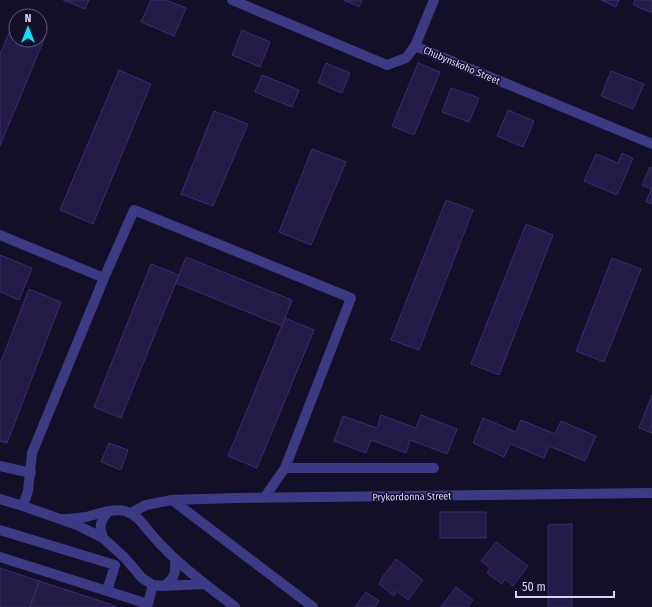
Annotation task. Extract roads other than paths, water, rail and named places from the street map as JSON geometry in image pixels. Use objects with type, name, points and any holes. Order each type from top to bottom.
[{"type":"street","name":"Chubynskoho Street","points":[[232,0],[387,65],[406,58],[415,46],[652,144]]},
{"type":"street","points":[[415,46],[434,0]]},
{"type":"street","points":[[23,506],[28,491],[32,454],[104,278],[134,210],[351,298],[285,468],[264,498]]},
{"type":"street","points":[[0,234],[104,278]]},
{"type":"street","points":[[0,466],[31,473]]},
{"type":"street","points":[[285,468],[434,468]]},
{"type":"street","name":"Prykordonna Street","points":[[131,513],[146,505],[172,500],[652,494]]},
{"type":"street","points":[[0,499],[77,525],[103,538],[126,558],[142,578],[159,586],[204,584]]},
{"type":"street","points":[[172,500],[313,607]]},
{"type":"street","points":[[62,520],[116,510],[131,513],[137,517],[175,559],[204,584],[235,607]]},
{"type":"street","points":[[103,538],[101,524],[103,518],[108,512]]},
{"type":"street","points":[[0,530],[115,565],[107,591]]},
{"type":"street","points":[[0,557],[107,591],[147,606],[159,586],[171,581],[174,577],[176,568],[175,559]]}]
